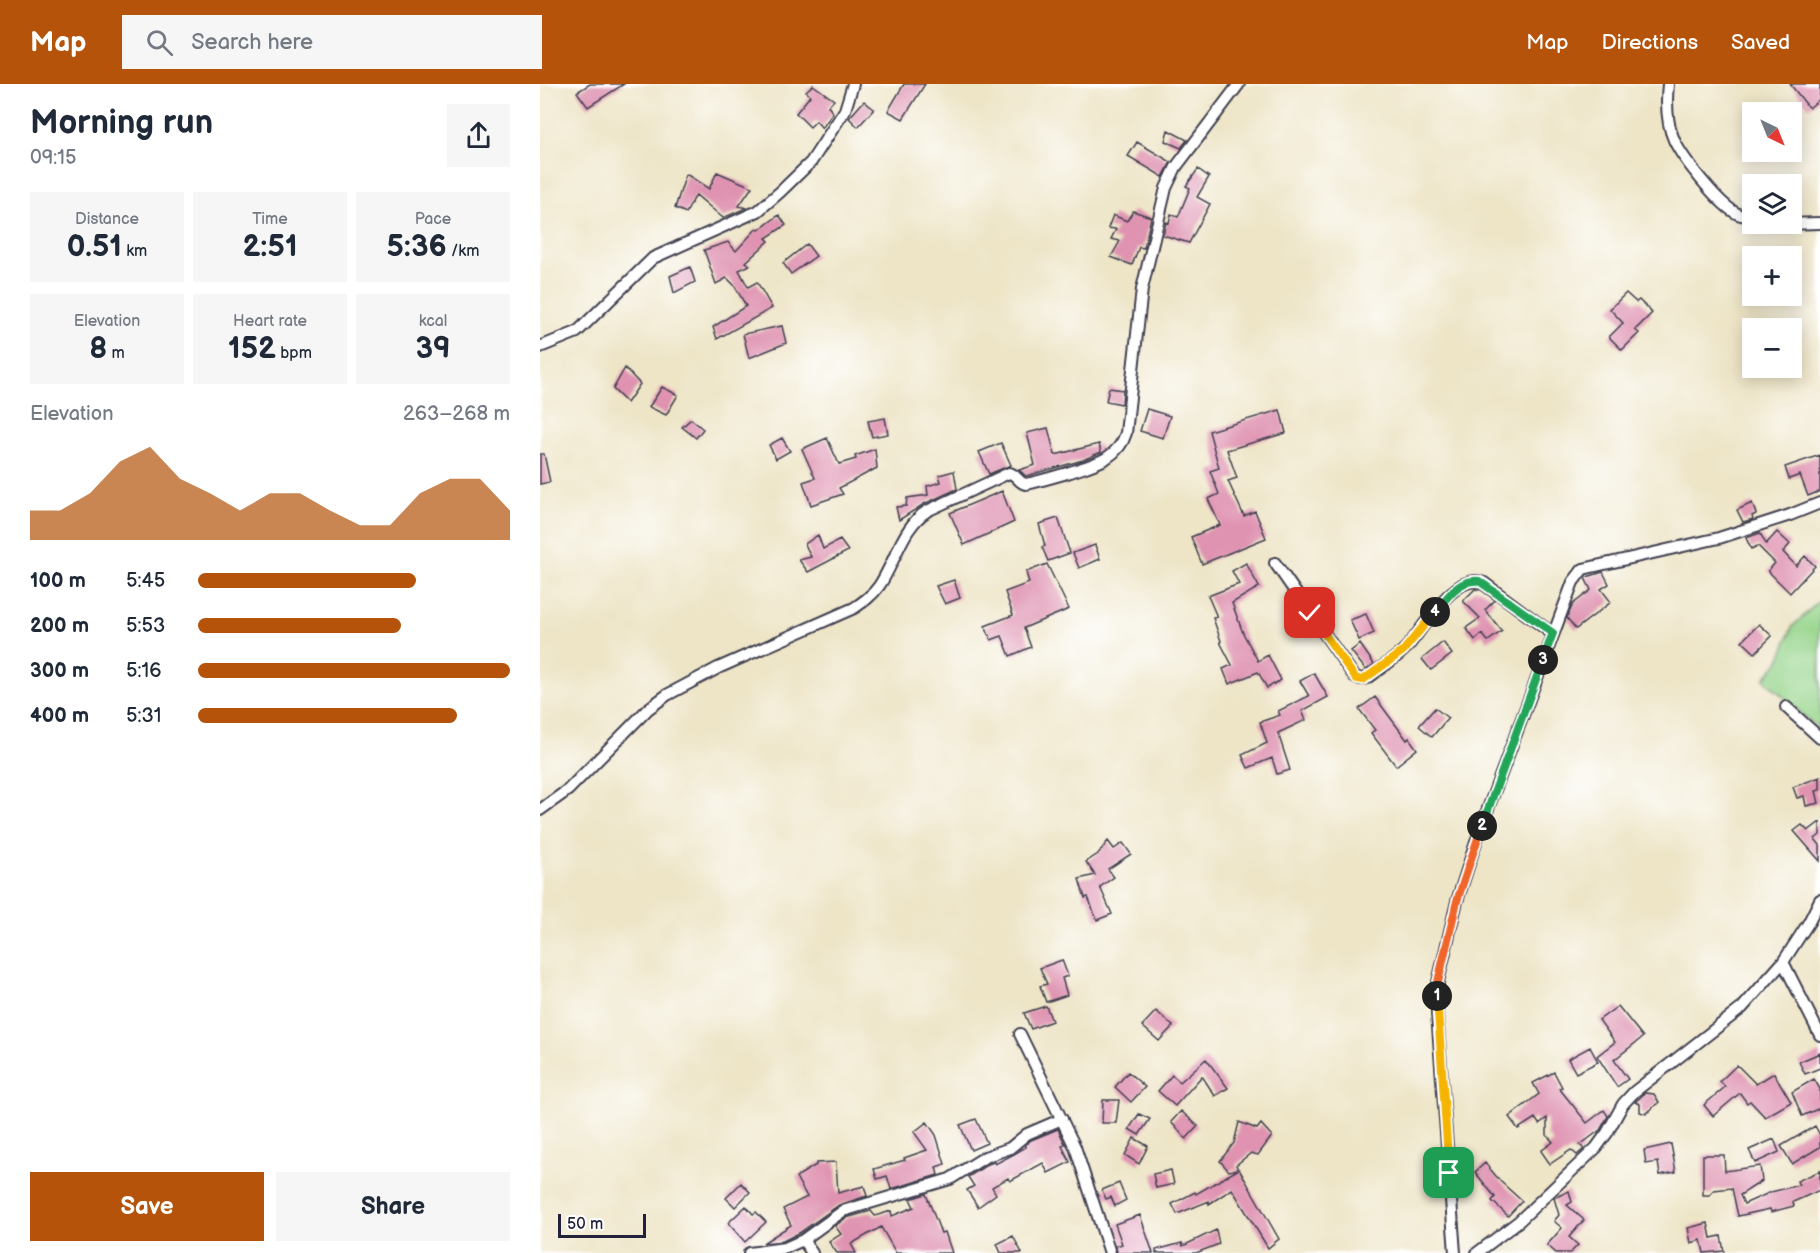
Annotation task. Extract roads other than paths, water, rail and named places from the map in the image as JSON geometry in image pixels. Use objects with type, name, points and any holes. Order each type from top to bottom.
[{"type":"street","points":[[540,347],[577,332],[653,258],[758,211],[811,162],[845,110],[854,84]]},
{"type":"street","points":[[540,810],[568,790],[648,709],[667,695],[718,668],[854,608],[864,601],[879,586],[916,519],[927,511],[1009,472],[1014,474],[1020,482],[1026,484],[1095,464],[1123,444],[1142,289],[1166,188],[1176,167],[1239,84]]},
{"type":"street","points":[[1668,84],[1666,106],[1673,138],[1685,160],[1714,193],[1742,215]]},
{"type":"street","points":[[1802,224],[1820,223]]},
{"type":"street","points":[[1455,1253],[1437,1013],[1438,982],[1457,901],[1480,830],[1573,582],[1583,569],[1719,538],[1820,503]]},
{"type":"street","points":[[1275,563],[1354,676],[1360,680],[1367,678],[1403,651],[1453,591],[1473,580],[1484,583],[1553,633]]},
{"type":"street","points":[[1786,706],[1820,738]]},
{"type":"street","points":[[1477,1253],[1519,1221],[1596,1148],[1628,1098],[1742,1008],[1783,962],[1809,922],[1820,900]]},
{"type":"street","points":[[1783,962],[1820,1035]]},
{"type":"street","points":[[1020,1034],[1078,1153],[1110,1253]]},
{"type":"street","points":[[749,1253],[785,1248],[803,1240],[836,1214],[950,1179],[985,1157],[1010,1149],[1027,1134],[1062,1119]]},
{"type":"street","points":[[803,1240],[812,1253]]}]
